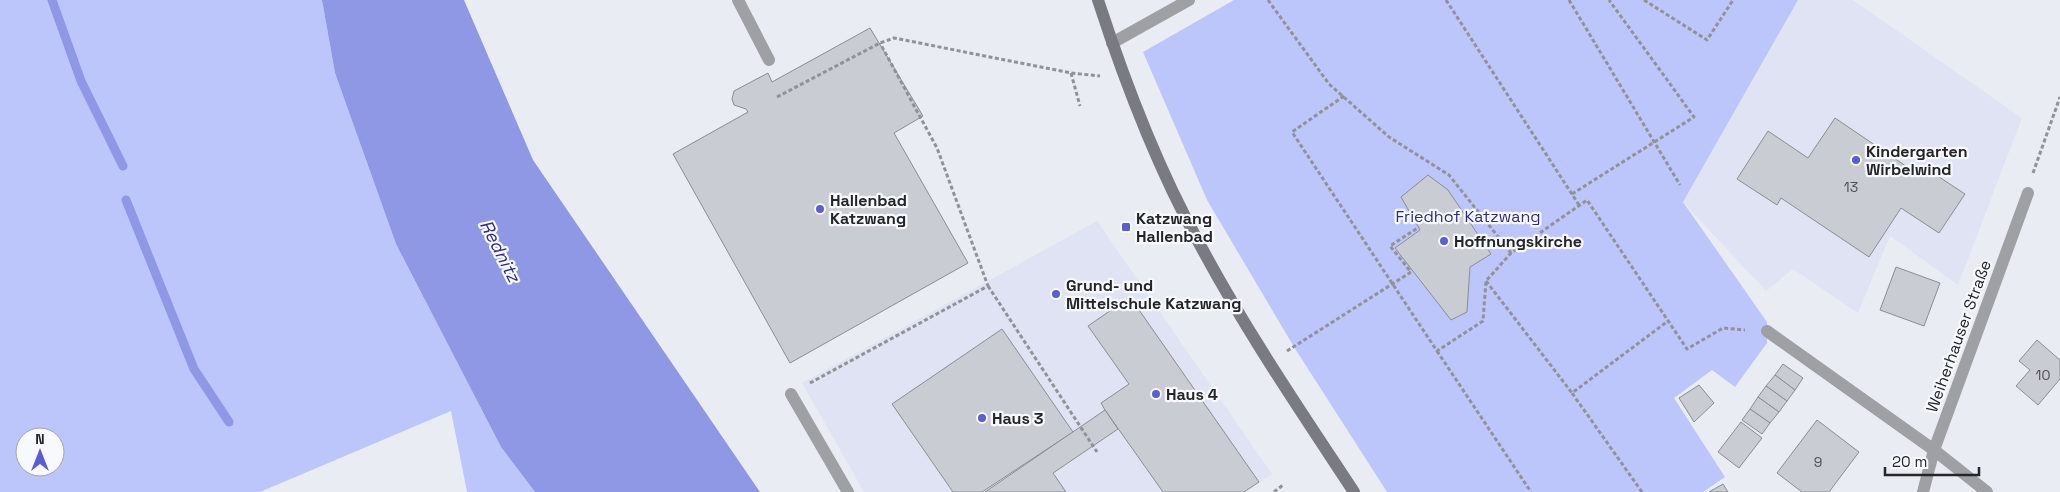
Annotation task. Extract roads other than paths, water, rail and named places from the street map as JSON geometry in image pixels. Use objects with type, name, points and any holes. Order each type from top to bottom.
[{"type":"main road","points":[[1098,0],[1142,123],[1186,220],[1268,361],[1354,492]]},
{"type":"street","points":[[738,0],[769,60]]},
{"type":"street","points":[[1112,43],[1188,0]]},
{"type":"street","name":"Weiherhauser Straße","points":[[1923,492],[1934,450],[2028,193]]},
{"type":"street","points":[[1767,331],[1934,450],[1987,492]]},
{"type":"street","points":[[792,394],[848,492]]},
{"type":"water","name":"Rednitz","points":[[322,0],[464,0],[533,160],[760,492],[535,492],[501,447],[396,244],[335,73]]},
{"type":"waterway","points":[[52,0],[81,81],[123,166]]},
{"type":"waterway","points":[[126,200],[194,369],[229,422]]},
{"type":"place","name":"Kindergarten Wirbelwind","points":[[1856,160]]},
{"type":"place","name":"Hallenbad Katzwang","points":[[820,209]]},
{"type":"place","name":"Katzwang Hallenbad","points":[[1126,227]]},
{"type":"place","name":"Hoffnungskirche","points":[[1444,241]]},
{"type":"place","name":"Grund- und Mittelschule Katzwang","points":[[1056,294]]},
{"type":"place","name":"Haus 4","points":[[1156,394]]},
{"type":"place","name":"Haus 3","points":[[982,418]]},
{"type":"park label","name":"Friedhof Katzwang","points":[[1468,216]]}]
